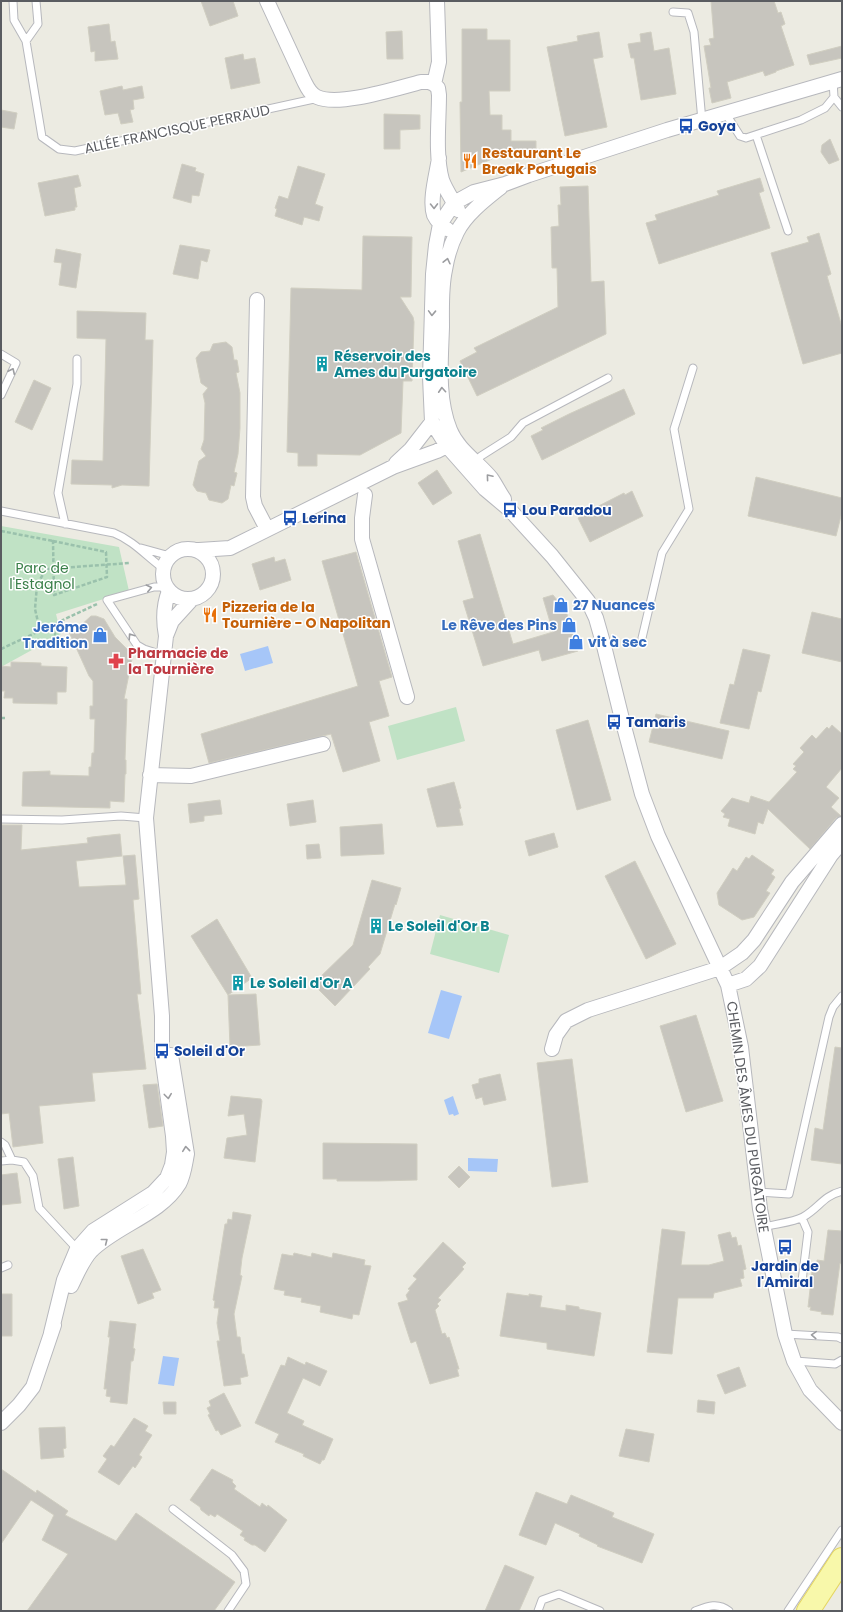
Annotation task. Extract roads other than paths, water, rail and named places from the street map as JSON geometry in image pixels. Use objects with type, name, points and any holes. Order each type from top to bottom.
[{"type":"main road","points":[[808,1611],[842,1559]]},
{"type":"street","points":[[267,1],[309,91],[316,97],[330,100],[347,100],[421,82],[429,82],[438,88],[439,158],[433,208],[435,216],[440,224],[450,232],[457,231],[461,215],[448,195],[442,179],[439,158]]},
{"type":"street","points":[[434,84],[439,62],[437,1]]},
{"type":"street","name":"CHEMIN DES ÂMES DU PURGATOIRE","points":[[837,80],[655,134],[505,184],[474,192],[454,203],[440,224],[436,245],[433,274],[430,377],[432,422],[449,436],[471,466],[490,478],[510,510],[552,556],[588,601],[596,618],[642,794],[658,836],[728,985],[740,1047],[758,1192],[785,1334],[794,1361],[810,1390],[842,1423]]},
{"type":"street","name":"CHEMIN DES ÂMES DU PURGATOIRE","points":[[449,436],[442,402],[441,385],[444,271],[449,250],[457,231],[483,202],[505,184]]},
{"type":"street","points":[[257,300],[253,497],[255,506],[268,530]]},
{"type":"street","points":[[393,467],[411,449],[432,422]]},
{"type":"street","points":[[199,550],[230,548],[393,467],[449,436]]},
{"type":"street","points":[[365,495],[362,518],[362,539],[407,697]]},
{"type":"street","points":[[189,547],[199,550],[204,553],[212,563],[214,576],[208,590],[192,599],[184,599],[175,596],[167,589],[163,580],[167,562],[175,551],[189,547]]},
{"type":"street","points":[[213,570],[230,548]]},
{"type":"street","points":[[166,636],[163,621],[164,602],[167,589]]},
{"type":"street","points":[[1,1423],[19,1405],[32,1387],[51,1333],[81,1265],[82,1253],[92,1250],[120,1222],[166,1199],[179,1184],[185,1168],[186,1154],[176,1081],[162,1016],[146,818],[166,636],[172,621],[192,599]]},
{"type":"street","points":[[150,775],[191,776],[323,744]]},
{"type":"street","points":[[552,1049],[556,1035],[566,1021],[588,1010],[720,968],[742,953],[754,940],[792,882],[842,824]]},
{"type":"street","points":[[728,985],[746,979],[760,966],[831,855],[842,842]]},
{"type":"lane","name":"ALLÉE FRANCISQUE PERRAUD","points":[[13,1],[14,20],[26,41],[42,137],[59,149],[75,151],[314,99],[316,97]]},
{"type":"lane","points":[[26,41],[38,24],[36,1]]},
{"type":"lane","points":[[673,12],[688,13],[694,32],[702,121]]},
{"type":"lane","points":[[726,114],[740,136],[746,138],[756,135],[801,120],[825,108],[834,97],[837,80]]},
{"type":"lane","points":[[834,97],[842,107]]},
{"type":"lane","points":[[756,135],[788,231]]},
{"type":"lane","points":[[1,354],[16,363],[1,395]]},
{"type":"lane","points":[[65,524],[58,493],[69,434],[72,402],[77,384],[77,359]]},
{"type":"lane","points":[[642,638],[662,553],[689,509],[674,429],[693,368]]},
{"type":"lane","points":[[471,466],[481,456],[511,437],[523,423],[608,378]]},
{"type":"lane","points":[[364,481],[365,495]]},
{"type":"lane","points":[[1,511],[114,533],[123,536],[139,548],[167,562]]},
{"type":"lane","points":[[139,548],[167,562]]},
{"type":"lane","points":[[163,655],[144,649],[137,645],[107,600],[154,587],[167,589]]},
{"type":"lane","points":[[1,819],[62,820],[121,816],[146,818]]},
{"type":"lane","points":[[758,1192],[789,1194],[829,1017],[833,1007],[842,996]]},
{"type":"lane","points":[[1,1142],[5,1145],[12,1160]]},
{"type":"lane","points":[[1,1161],[12,1160],[24,1162],[33,1176],[39,1208],[82,1253]]},
{"type":"lane","points":[[764,1227],[802,1218],[816,1208],[828,1196],[842,1191]]},
{"type":"lane","points":[[802,1218],[808,1232],[802,1281]]},
{"type":"lane","points":[[1,1268],[8,1265]]},
{"type":"lane","points":[[785,1334],[838,1337],[842,1339]]},
{"type":"lane","points":[[794,1361],[835,1364],[842,1360]]},
{"type":"lane","points":[[173,1509],[232,1554],[244,1571],[246,1584],[228,1611]]},
{"type":"lane","points":[[788,1611],[842,1530]]},
{"type":"lane","points":[[538,1611],[542,1600],[559,1594],[600,1611]]},
{"type":"lane","points":[[696,1611],[711,1605],[723,1606],[729,1611]]},
{"type":"water","points":[[268,646],[273,663],[245,671],[240,654]]},
{"type":"water","points":[[441,990],[462,996],[449,1039],[428,1033]]},
{"type":"water","points":[[453,1096],[459,1114],[454,1116],[453,1114],[449,1115],[444,1100]]},
{"type":"water","points":[[468,1158],[498,1159],[497,1172],[468,1171]]},
{"type":"water","points":[[163,1356],[179,1358],[174,1386],[158,1384]]},
{"type":"place","name":"Goya","points":[[686,126]]},
{"type":"place","name":"Restaurant Le Break Portugais","points":[[470,161]]},
{"type":"place","name":"Réservoir des Ames du Purgatoire","points":[[322,364]]},
{"type":"place","name":"Lou Paradou","points":[[510,510]]},
{"type":"place","name":"Lerina","points":[[290,518]]},
{"type":"place","name":"27 Nuances","points":[[561,605]]},
{"type":"place","name":"Pizzeria de la Tournière - O Napolitan","points":[[210,615]]},
{"type":"place","name":"Le Rêve des Pins","points":[[569,625]]},
{"type":"place","name":"Jerôme Tradition","points":[[100,635]]},
{"type":"place","name":"vit à sec","points":[[576,642]]},
{"type":"place","name":"Pharmacie de la Tournière","points":[[116,661]]},
{"type":"place","name":"Tamaris","points":[[614,722]]},
{"type":"place","name":"Le Soleil d'Or B","points":[[376,926]]},
{"type":"place","name":"Le Soleil d'Or A","points":[[238,983]]},
{"type":"place","name":"Soleil d'Or","points":[[162,1051]]},
{"type":"place","name":"Jardin de l'Amiral","points":[[785,1247]]},
{"type":"park label","name":"Parc de l'Estagnol","points":[[42,576]]}]
